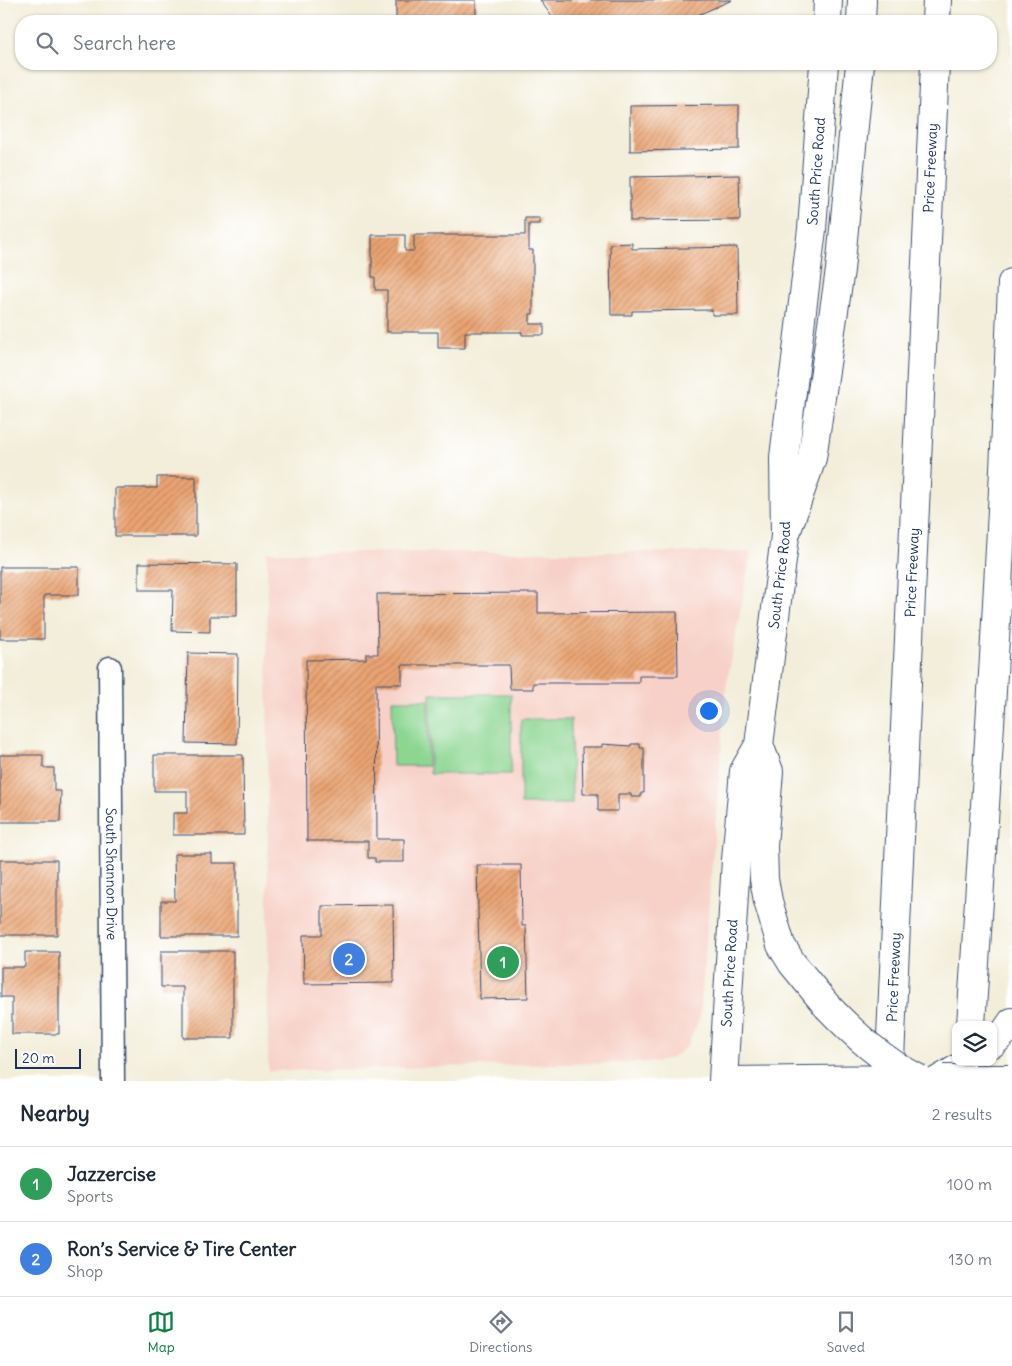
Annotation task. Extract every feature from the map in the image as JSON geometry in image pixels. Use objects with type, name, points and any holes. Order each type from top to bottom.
[{"type":"main road","points":[[827,15],[828,0]]},
{"type":"main road","points":[[862,0],[862,15]]},
{"type":"main road","points":[[936,15],[937,0]]},
{"type":"main road","name":"South Price Road","points":[[723,1081],[736,860],[744,771],[759,745],[785,536],[784,457],[812,229],[824,70]]},
{"type":"main road","points":[[785,536],[812,458],[840,270],[859,70]]},
{"type":"main road","name":"Price Freeway","points":[[888,1081],[935,70]]},
{"type":"main road","points":[[971,1021],[996,620],[1012,284]]},
{"type":"main road","points":[[759,745],[769,771],[763,846],[764,879],[768,901],[781,945],[798,970],[855,1035],[901,1070],[938,1080],[962,1066]]},
{"type":"main road","points":[[997,1039],[1012,1022]]},
{"type":"main road","points":[[728,1081],[1008,1080]]},
{"type":"street","name":"South Shannon Drive","points":[[110,668],[113,1081]]},
{"type":"shaded area","points":[[267,552],[751,552],[726,688],[700,1017],[687,1047],[672,1058],[657,1062],[268,1071]]},
{"type":"green space","points":[[430,694],[511,694],[511,774],[430,774]]},
{"type":"green space","points":[[392,700],[428,700],[428,766],[393,766]]},
{"type":"green space","points":[[521,719],[571,719],[572,804],[521,804]]},
{"type":"building","points":[[396,0],[476,0],[476,15],[396,15]]},
{"type":"building","points":[[540,0],[732,0],[698,15],[551,15]]},
{"type":"building","points":[[739,105],[739,149],[630,151],[630,106]]},
{"type":"building","points":[[739,175],[740,220],[630,221],[630,177]]},
{"type":"building","points":[[525,218],[540,218],[540,224],[529,224],[529,250],[533,250],[533,314],[530,314],[530,324],[544,324],[544,335],[522,335],[522,332],[465,332],[465,348],[438,348],[438,332],[387,332],[387,290],[375,290],[375,277],[372,277],[372,235],[405,235],[405,251],[414,251],[414,235],[525,235]]},
{"type":"building","points":[[632,243],[632,249],[737,247],[738,315],[712,315],[712,310],[632,311],[632,315],[611,315],[610,244]]},
{"type":"building","points":[[157,477],[196,477],[196,536],[115,536],[115,488],[157,488]]},
{"type":"building","points":[[139,563],[237,564],[237,616],[210,616],[210,632],[172,631],[173,590],[139,590]]},
{"type":"building","points":[[0,567],[79,567],[79,595],[44,595],[44,639],[0,639]]},
{"type":"building","points":[[538,593],[538,613],[677,612],[678,676],[639,676],[639,683],[533,683],[533,689],[510,689],[509,665],[402,665],[402,684],[376,684],[377,839],[404,839],[404,862],[375,862],[375,858],[368,858],[368,841],[307,841],[306,660],[366,659],[366,654],[378,654],[377,594]]},
{"type":"building","points":[[188,653],[238,654],[237,744],[186,743]]},
{"type":"building","points":[[602,744],[631,746],[631,744],[640,744],[640,748],[644,748],[644,793],[641,793],[641,797],[631,797],[631,794],[618,794],[618,811],[598,811],[598,794],[583,794],[582,747],[602,747]]},
{"type":"building","points":[[0,755],[43,755],[43,768],[54,768],[54,791],[61,791],[60,822],[0,822]]},
{"type":"building","points":[[154,755],[243,755],[244,835],[173,835],[173,813],[187,813],[187,791],[154,791]]},
{"type":"building","points":[[174,854],[212,854],[212,863],[237,863],[237,936],[161,936],[161,901],[175,901]]},
{"type":"building","points":[[0,860],[57,860],[57,935],[0,935]]},
{"type":"building","points":[[477,865],[521,865],[522,926],[526,926],[528,998],[480,999]]},
{"type":"building","points":[[393,905],[394,983],[304,984],[303,935],[322,935],[322,906]]},
{"type":"building","points":[[161,951],[233,951],[233,1038],[183,1038],[183,987],[161,987]]},
{"type":"building","points":[[25,952],[59,952],[59,1034],[12,1034],[12,997],[1,997],[1,967],[25,967]]},
{"type":"place","name":"Ron’s Service & Tire Center","points":[[349,959]]},
{"type":"place","name":"Jazzercise","points":[[503,962]]}]
